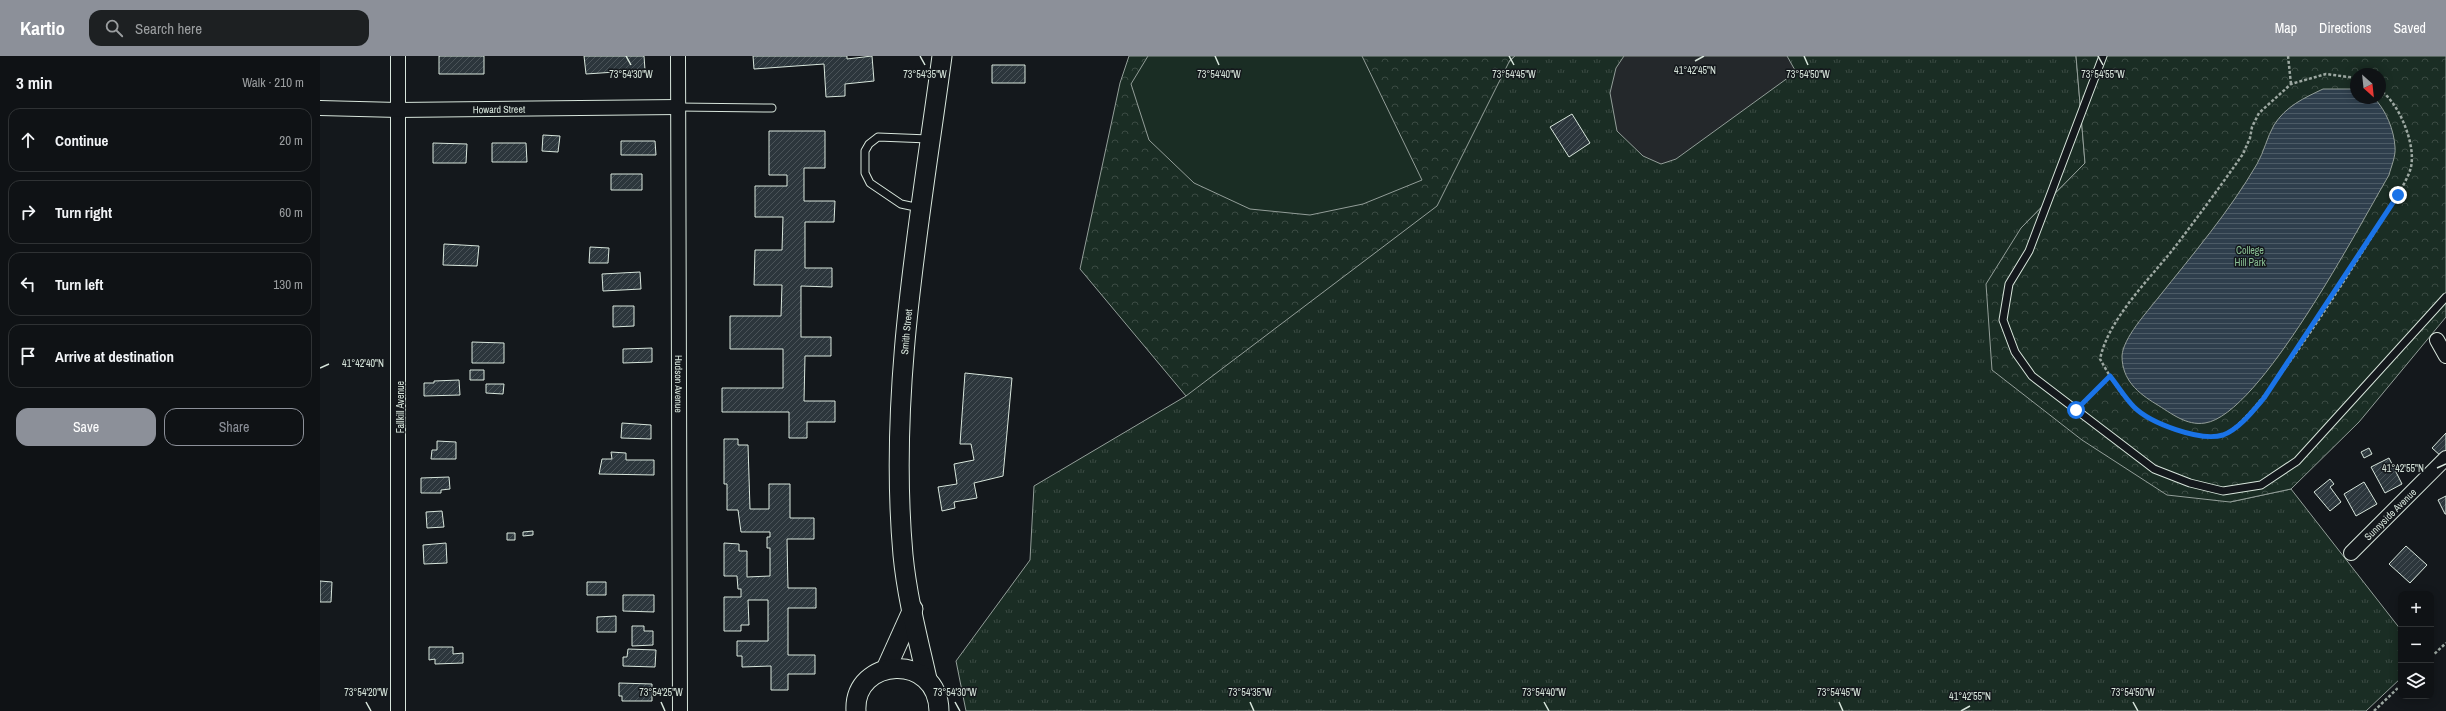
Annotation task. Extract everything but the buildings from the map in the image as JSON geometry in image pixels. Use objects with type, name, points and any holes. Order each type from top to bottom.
[{"type":"street","name":"Fallkill Avenue","points":[[398,56],[398,711]]},
{"type":"street","name":"Hudson Avenue","points":[[678,56],[680,711]]},
{"type":"street","name":"Smith Street","points":[[927,679],[903,556],[900,486],[902,357],[942,56]]},
{"type":"street","name":"Howard Street","points":[[320,108],[398,110],[678,107]]},
{"type":"street","points":[[2437,340],[2446,356]]},
{"type":"street","name":"Sunnyside Avenue","points":[[2351,553],[2446,458]]},
{"type":"street","points":[[886,670],[913,609]]},
{"type":"street","points":[[855,710],[858,696],[864,684],[874,675],[886,670],[908,669],[927,679],[937,695],[939,711]]},
{"type":"lane","points":[[2102,56],[2030,252],[2009,284],[2003,320],[2015,352],[2032,376],[2154,469],[2190,483],[2223,491],[2261,485],[2297,461],[2446,297]]},
{"type":"lane","points":[[678,107],[772,108]]},
{"type":"lane","points":[[921,208],[901,204],[870,183],[865,174],[865,150],[869,144],[878,137],[931,139]]},
{"type":"path","points":[[2288,56],[2291,84]]},
{"type":"path","points":[[2350,77],[2326,74],[2291,84],[2259,113],[2252,127],[2250,138],[2243,154],[2179,242],[2123,312],[2104,342],[2100,359],[2110,376],[2135,408],[2159,424],[2193,435],[2222,435],[2245,420],[2264,398],[2398,195],[2411,167],[2409,142],[2404,121],[2386,94]]},
{"type":"path","points":[[2076,410],[2110,376]]},
{"type":"path","points":[[2434,654],[2446,643]]},
{"type":"path","points":[[2374,711],[2398,688]]},
{"type":"green space","points":[[1129,56],[1515,56],[1510,60],[1437,206],[1186,396],[1080,269],[1120,83]]},
{"type":"green space","points":[[1148,56],[1362,56],[1422,180],[1363,204],[1310,215],[1250,209],[1194,183],[1149,140],[1131,84]]},
{"type":"green space","points":[[1515,56],[2076,56],[2085,163],[2021,228],[2230,502],[2291,489],[2398,626],[2398,681],[2366,711],[966,711],[956,661],[1030,560],[1034,486],[1186,396]]},
{"type":"green space","name":"College Hill Park","points":[[2076,56],[2446,56],[2446,317],[2359,422],[2291,489],[2230,502],[2167,495],[2082,440],[1992,370],[1986,284],[2021,228],[2085,163]]},
{"type":"shaded area","points":[[1624,56],[1787,56],[1796,72],[1676,159],[1661,164],[1643,156],[1617,131],[1610,93],[1616,68]]},
{"type":"water","points":[[2323,89],[2350,89],[2350,104],[2379,104],[2389,121],[2395,147],[2395,154],[2389,175],[2332,274],[2306,315],[2253,388],[2227,412],[2205,423],[2191,423],[2185,421],[2149,400],[2132,385],[2123,365],[2122,356],[2126,341],[2142,318],[2235,199],[2262,155],[2274,125],[2279,118],[2296,103]]},
{"type":"route","points":[[2076,410],[2110,376],[2135,408],[2159,424],[2193,435],[2222,435],[2245,420],[2264,398],[2282,372],[2398,195]]}]
